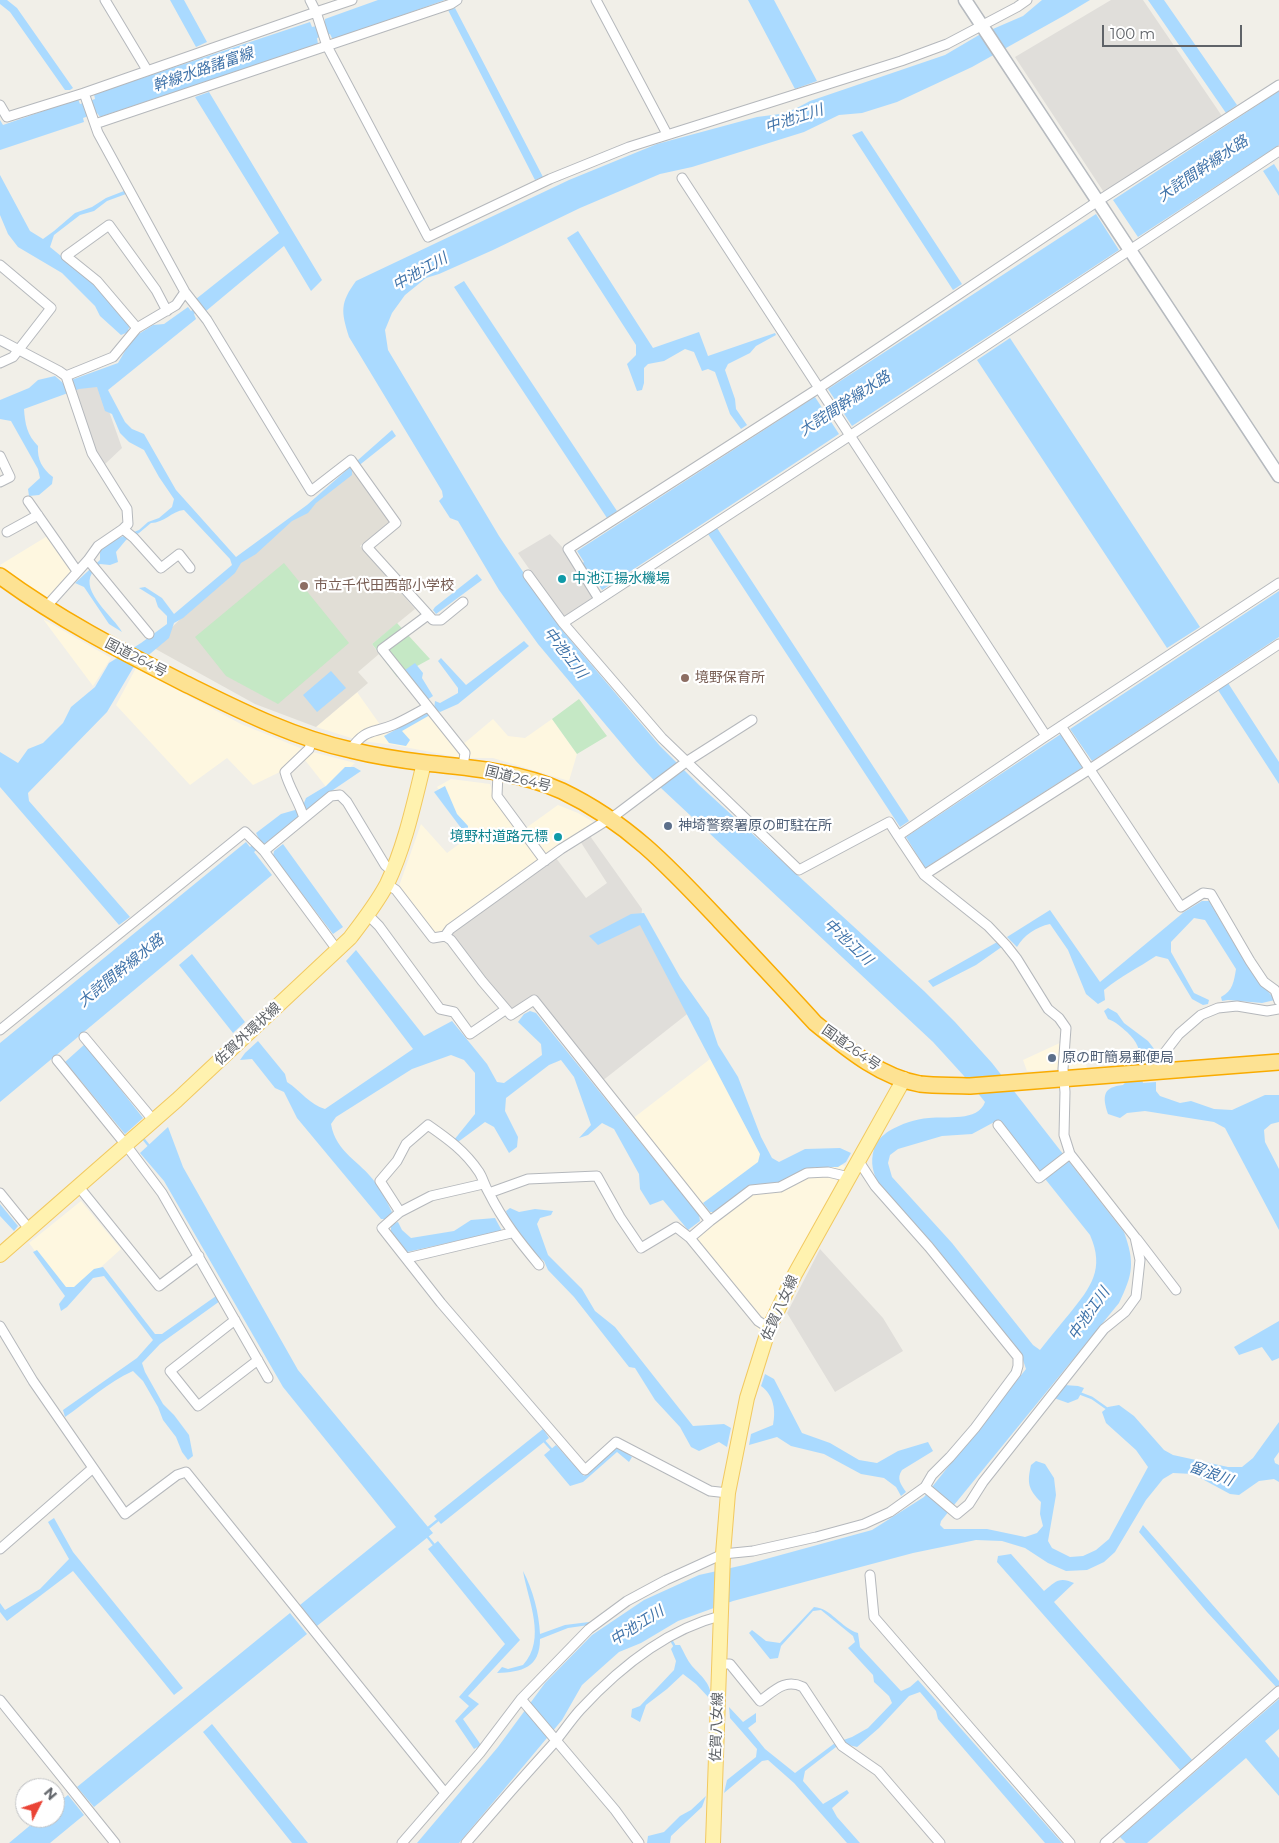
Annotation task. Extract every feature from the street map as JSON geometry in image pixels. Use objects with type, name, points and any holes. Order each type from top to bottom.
[{"type":"highway","name":"国道264号","points":[[0,576],[45,608],[120,651],[241,712],[312,740],[350,750],[424,763],[463,766],[529,779],[560,791],[610,818],[640,840],[669,868],[816,1023],[842,1045],[879,1068],[921,1084],[970,1086],[1064,1080]]},
{"type":"highway","points":[[1064,1080],[1279,1062]]},
{"type":"main road","name":"佐賀外環状線","points":[[0,1255],[140,1133],[338,951],[368,915],[389,877],[401,850],[424,763]]},
{"type":"main road","name":"佐賀八女線","points":[[713,1843],[723,1557],[728,1493],[747,1398],[769,1328],[795,1274],[904,1079]]},
{"type":"street","points":[[310,0],[325,42],[428,237],[550,179],[629,147],[901,61],[947,44],[983,26],[1027,0]]},
{"type":"street","points":[[0,105],[8,117],[86,97],[147,70],[317,16],[352,0]]},
{"type":"street","points":[[94,121],[325,42],[451,4],[457,0]]},
{"type":"street","points":[[596,0],[667,134]]},
{"type":"street","points":[[966,0],[1279,476]]},
{"type":"street","points":[[107,1],[147,70]]},
{"type":"street","points":[[599,599],[568,549],[819,388],[1098,202],[1279,85]]},
{"type":"street","points":[[86,97],[98,133],[185,292],[198,308],[310,491],[351,460],[396,523],[367,547],[433,620],[441,620],[463,602]]},
{"type":"street","points":[[563,623],[851,435],[1279,151]]},
{"type":"street","points":[[682,178],[1046,736]]},
{"type":"street","points":[[132,333],[97,281],[66,256],[109,226],[156,290],[167,311]]},
{"type":"street","points":[[0,265],[51,308],[13,357],[0,363]]},
{"type":"street","points":[[67,378],[113,357],[132,333],[176,305],[185,292]]},
{"type":"street","points":[[0,340],[59,371],[67,378],[92,453],[127,509],[128,524],[98,546],[93,565]]},
{"type":"street","points":[[0,456],[10,477],[0,482]]},
{"type":"street","points":[[28,501],[77,572]]},
{"type":"street","points":[[7,532],[38,515]]},
{"type":"street","points":[[123,529],[134,538],[161,568],[179,554],[190,568]]},
{"type":"street","points":[[45,608],[77,572],[93,565]]},
{"type":"street","points":[[93,565],[149,634]]},
{"type":"street","points":[[528,574],[563,623],[662,738],[798,870],[889,822],[924,875],[988,926],[1003,942],[1017,959],[1048,1008],[1060,1018],[1066,1028],[1064,1135],[1070,1154],[1136,1236],[1176,1290]]},
{"type":"street","points":[[898,836],[1279,583]]},
{"type":"street","points":[[428,614],[382,649],[464,753],[463,766]]},
{"type":"street","points":[[924,875],[1090,769],[1279,644]]},
{"type":"street","points":[[350,750],[358,739],[372,730],[392,726],[428,707]]},
{"type":"street","points":[[445,936],[450,929],[561,849],[610,818],[686,762],[752,720]]},
{"type":"street","points":[[1061,726],[1181,907],[1203,893],[1211,894],[1264,982],[1275,990],[1279,1001]]},
{"type":"street","points":[[304,818],[301,806],[288,785],[285,772],[309,749],[312,740]]},
{"type":"street","points":[[498,772],[496,796],[546,861]]},
{"type":"street","points":[[264,851],[332,796],[340,795],[347,802],[386,865],[389,877],[396,890],[433,938],[445,936],[451,940],[505,1010],[511,1015],[534,1000],[705,1215]]},
{"type":"street","points":[[2,1025],[245,832],[264,851],[338,951]]},
{"type":"street","points":[[368,915],[379,926],[440,1009],[454,1012],[470,1034],[505,1010]]},
{"type":"street","points":[[1153,1072],[1162,1056],[1179,1034],[1201,1015],[1218,1008],[1237,1006],[1266,1011],[1279,1009]]},
{"type":"street","points":[[84,1037],[140,1133],[162,1193],[268,1378]]},
{"type":"street","points":[[57,1060],[140,1133]]},
{"type":"street","points":[[400,1212],[380,1181],[397,1161],[406,1144],[428,1125],[462,1150],[480,1174],[483,1184],[511,1233],[539,1265]]},
{"type":"street","points":[[998,1125],[1040,1178],[1070,1154]]},
{"type":"street","points":[[402,1843],[480,1753],[522,1700],[589,1629],[627,1601],[666,1580],[723,1557],[864,1524],[890,1512],[925,1487],[932,1475],[975,1428],[1016,1373],[1018,1357],[929,1247],[875,1186],[858,1160]]},
{"type":"street","points":[[690,1238],[705,1215],[751,1190],[780,1187],[807,1173],[828,1172],[849,1177]]},
{"type":"street","points":[[489,1193],[528,1179],[597,1176],[620,1217],[641,1248],[676,1227],[690,1238],[758,1321],[769,1328]]},
{"type":"street","points":[[483,1184],[432,1196],[400,1212],[382,1228],[441,1303],[585,1470],[616,1442],[710,1491],[728,1493]]},
{"type":"street","points":[[79,1187],[159,1286],[199,1256]]},
{"type":"street","points":[[0,1193],[30,1230]]},
{"type":"street","points":[[406,1258],[511,1233]]},
{"type":"street","points":[[925,1487],[957,1514],[968,1504],[983,1482],[1104,1329],[1125,1312],[1136,1298],[1140,1260],[1136,1236]]},
{"type":"street","points":[[235,1320],[170,1371],[198,1406],[258,1360]]},
{"type":"street","points":[[0,1326],[33,1381],[125,1514],[177,1475],[186,1472],[445,1793]]},
{"type":"street","points":[[0,1549],[93,1468]]},
{"type":"street","points":[[870,1575],[874,1617],[1070,1843]]},
{"type":"street","points":[[466,1843],[556,1741],[579,1711],[611,1680],[657,1642],[720,1613]]},
{"type":"street","points":[[718,1664],[730,1664],[760,1702],[784,1684],[795,1683],[803,1687],[839,1743],[878,1772],[940,1843]]},
{"type":"street","points":[[1105,1843],[1117,1839],[1279,1691]]},
{"type":"street","points":[[0,1700],[115,1843]]},
{"type":"street","points":[[522,1700],[615,1810],[639,1843]]},
{"type":"shaded area","points":[[1111,0],[1143,0],[1226,122],[1109,200],[1015,57]]},
{"type":"shaded area","points":[[99,383],[122,448],[104,465],[95,451],[75,388]]},
{"type":"shaded area","name":"市立千代田西部小学校","points":[[353,469],[390,521],[360,546],[415,609],[372,644],[379,654],[358,672],[368,683],[316,727],[255,704],[152,647],[237,563]]},
{"type":"shaded area","points":[[550,534],[563,548],[594,597],[563,617],[518,553]]},
{"type":"shaded area","points":[[49,535],[73,571],[49,598],[0,565]]},
{"type":"shaded area","points":[[43,619],[111,658],[93,686]]},
{"type":"shaded area","points":[[136,668],[241,724],[305,750],[355,763],[327,788],[301,755],[282,771],[253,785],[227,758],[190,785],[116,705]]},
{"type":"shaded area","points":[[357,692],[388,736],[435,710],[461,746],[493,719],[508,736],[525,738],[552,719],[577,754],[569,781],[493,758],[462,758],[394,745],[361,741],[316,727]]},
{"type":"shaded area","points":[[451,779],[490,784],[495,801],[519,833],[558,805],[578,813],[602,827],[436,937],[399,886],[421,824],[447,853],[470,836],[437,787]]},
{"type":"shaded area","points":[[590,836],[642,909],[641,920],[691,1011],[597,1085],[528,999],[511,1009],[451,934],[556,858],[586,898],[607,883],[580,841]]},
{"type":"shaded area","points":[[1062,1042],[1063,1061],[1083,1051],[1087,1068],[1027,1071],[1023,1060]]},
{"type":"shaded area","points":[[714,1056],[774,1172],[812,1155],[845,1166],[759,1331],[684,1238],[705,1221],[627,1123]]},
{"type":"shaded area","points":[[81,1201],[121,1249],[69,1296],[29,1243]]},
{"type":"shaded area","points":[[820,1249],[883,1318],[903,1351],[835,1392],[787,1313]]},
{"type":"green space","points":[[284,563],[349,643],[278,704],[226,676],[195,637]]},
{"type":"green space","points":[[397,623],[430,659],[397,677],[372,644]]},
{"type":"green space","points":[[579,699],[607,736],[577,754],[552,719]]},
{"type":"water","points":[[0,0],[7,0],[17,8],[73,88],[65,90],[10,12],[0,4]]},
{"type":"water","points":[[170,0],[184,0],[207,42],[196,47]]},
{"type":"water","name":"幹線水路諸富線","points":[[378,0],[445,0],[333,40],[330,34],[317,38],[318,44],[100,117],[97,113],[83,118],[84,122],[0,150],[0,120],[3,125],[78,99],[80,104],[95,99],[94,94],[310,22],[312,27],[325,24],[325,19]]},
{"type":"water","points":[[748,0],[774,0],[817,81],[795,89]]},
{"type":"water","points":[[1042,0],[1090,0],[972,67],[897,102],[862,113],[839,115],[804,132],[692,167],[660,174],[580,208],[439,274],[426,278],[405,295],[392,313],[385,330],[388,350],[499,536],[562,630],[660,746],[699,785],[924,991],[955,1022],[992,1063],[1124,1232],[1130,1252],[1131,1268],[1130,1276],[1119,1303],[941,1521],[940,1525],[944,1529],[987,1529],[1025,1537],[1037,1533],[1043,1526],[1040,1514],[1041,1502],[1033,1493],[1029,1481],[1031,1465],[1036,1461],[1045,1464],[1054,1478],[1056,1495],[1048,1541],[1052,1548],[1070,1557],[1083,1556],[1096,1550],[1109,1539],[1148,1467],[1136,1450],[1106,1423],[1102,1412],[1108,1407],[1119,1405],[1134,1416],[1164,1450],[1173,1455],[1228,1467],[1242,1467],[1253,1458],[1279,1422],[1279,1452],[1274,1459],[1275,1463],[1279,1465],[1279,1482],[1274,1479],[1259,1481],[1239,1495],[1230,1494],[1193,1474],[1173,1473],[1163,1479],[1146,1500],[1115,1552],[1104,1562],[1087,1570],[1066,1571],[1048,1563],[1025,1548],[1002,1541],[976,1540],[913,1553],[733,1601],[678,1621],[641,1643],[619,1652],[582,1685],[562,1720],[459,1843],[417,1843],[498,1747],[545,1683],[592,1635],[644,1600],[699,1575],[744,1565],[872,1530],[924,1497],[1026,1369],[1022,1357],[879,1185],[873,1168],[872,1159],[875,1146],[880,1138],[889,1131],[919,1119],[961,1117],[976,1113],[985,1102],[933,1042],[662,789],[636,761],[538,644],[499,590],[458,521],[450,518],[439,501],[443,497],[442,491],[349,337],[343,314],[347,295],[356,281],[569,180],[657,144],[757,117],[780,114],[810,101],[945,55],[979,35],[1023,16]],"holes":[[[998,1120],[1090,1235],[1096,1258],[1094,1277],[1078,1304],[1040,1350],[1033,1345],[952,1243],[892,1177],[888,1163],[890,1155],[898,1149],[942,1136],[972,1134]]]},
{"type":"water","points":[[1148,0],[1164,0],[1237,105],[1226,113]]},
{"type":"water","points":[[455,8],[543,177],[535,180],[448,10]]},
{"type":"water","points":[[1279,91],[1279,145],[1138,237],[1113,200]]},
{"type":"water","points":[[209,92],[322,280],[311,291],[284,246],[206,311],[202,307],[194,314],[196,319],[108,390],[125,422],[132,429],[144,434],[176,490],[236,557],[307,505],[392,430],[396,436],[352,471],[352,475],[316,503],[308,513],[292,521],[256,554],[241,563],[235,573],[183,618],[174,623],[169,638],[133,668],[107,712],[28,793],[29,801],[130,917],[119,925],[0,787],[0,752],[18,763],[28,749],[43,743],[63,723],[71,707],[95,687],[109,663],[167,624],[167,616],[158,607],[155,598],[139,588],[145,587],[162,598],[174,614],[232,565],[230,559],[184,510],[151,523],[139,533],[126,540],[116,552],[118,562],[110,565],[100,564],[93,572],[90,588],[122,632],[109,624],[84,587],[75,583],[100,560],[100,551],[111,541],[139,530],[148,522],[159,518],[172,507],[174,499],[144,450],[129,442],[120,433],[112,414],[105,411],[97,387],[79,389],[24,409],[27,429],[31,438],[38,446],[38,455],[41,463],[53,477],[52,484],[39,495],[29,496],[28,489],[40,478],[38,469],[11,421],[0,419],[0,400],[29,388],[38,380],[55,376],[63,383],[118,363],[132,339],[126,333],[121,335],[100,316],[95,306],[62,273],[18,247],[8,234],[0,215],[0,175],[30,231],[43,239],[75,213],[124,191],[126,194],[107,201],[94,211],[80,215],[54,235],[50,247],[94,283],[130,326],[128,330],[134,337],[153,325],[164,324],[188,307],[191,311],[200,304],[196,299],[279,233],[195,97]]},
{"type":"water","points":[[862,131],[962,284],[953,290],[852,135]]},
{"type":"water","points":[[1274,164],[1279,172],[1279,196],[1263,171]]},
{"type":"water","points":[[1096,214],[1119,250],[852,426],[828,389]]},
{"type":"water","points":[[578,231],[653,348],[699,332],[708,356],[775,333],[776,335],[756,346],[750,353],[728,364],[725,370],[735,399],[736,409],[747,425],[741,429],[730,414],[715,372],[708,369],[702,371],[694,352],[685,349],[664,361],[648,364],[644,368],[642,390],[637,391],[627,364],[636,355],[636,345],[567,238]]},
{"type":"water","points":[[464,281],[617,511],[607,518],[454,287]]},
{"type":"water","points":[[1010,338],[1200,627],[1167,648],[977,360]]},
{"type":"water","points":[[815,397],[839,434],[602,590],[591,573],[587,575],[580,565],[584,562],[577,551]]},
{"type":"water","points":[[717,528],[909,821],[900,827],[708,534]]},
{"type":"water","points":[[477,574],[482,580],[436,614],[433,610],[435,607]]},
{"type":"water","points":[[1279,591],[1279,637],[1092,761],[1070,729]]},
{"type":"water","points":[[524,641],[529,646],[458,704],[440,712],[434,709],[435,701],[440,703],[458,693],[458,688],[438,661],[441,658],[466,685]]},
{"type":"water","points":[[415,663],[423,673],[422,678],[433,696],[427,700],[405,670]]},
{"type":"water","points":[[331,671],[346,688],[317,712],[303,695]]},
{"type":"water","points":[[1228,683],[1279,762],[1279,784],[1218,690]]},
{"type":"water","points":[[428,712],[430,715],[402,731],[410,740],[406,746],[389,743],[384,736]]},
{"type":"water","points":[[1061,734],[1083,767],[925,868],[906,837]]},
{"type":"water","points":[[345,767],[354,767],[361,771],[333,790],[254,852],[272,875],[0,1102],[0,1043],[246,842],[250,847],[259,839],[256,833],[281,814],[302,808],[306,798],[326,786]]},
{"type":"water","points":[[445,786],[457,814],[468,826],[468,832],[464,832],[434,792]]},
{"type":"water","points":[[283,844],[343,927],[333,934],[273,856],[274,851]]},
{"type":"water","points":[[1202,901],[1209,901],[1248,967],[1271,995],[1279,994],[1279,999],[1262,1003],[1222,1001],[1221,997],[1228,992],[1232,985],[1236,969],[1205,920],[1194,918],[1171,942],[1171,952],[1194,993],[1209,1000],[1208,1004],[1203,1005],[1192,999],[1168,959],[1156,956],[1104,990],[1105,1000],[1098,1004],[1086,994],[1068,950],[1050,924],[1031,932],[1017,947],[1007,937],[1050,910],[1100,982],[1184,912]]},
{"type":"water","points":[[644,913],[680,977],[709,1018],[718,1045],[738,1077],[761,1137],[772,1158],[779,1162],[805,1149],[840,1148],[851,1153],[846,1162],[838,1167],[817,1167],[804,1170],[780,1183],[749,1186],[716,1212],[710,1212],[703,1203],[758,1162],[760,1154],[640,925],[598,945],[589,936],[631,914]]},
{"type":"water","points":[[999,941],[1003,946],[976,965],[933,987],[928,981]]},
{"type":"water","points":[[356,950],[424,1036],[452,1021],[487,1064],[497,1082],[504,1083],[542,1055],[541,1044],[518,1022],[524,1014],[530,1011],[536,1013],[699,1215],[700,1221],[688,1230],[663,1200],[650,1205],[640,1189],[639,1174],[614,1129],[602,1123],[588,1135],[579,1138],[591,1125],[574,1077],[561,1060],[549,1065],[506,1098],[505,1111],[518,1137],[517,1147],[509,1153],[494,1127],[485,1122],[458,1142],[454,1140],[475,1114],[475,1073],[464,1060],[451,1055],[412,1069],[336,1117],[331,1124],[343,1150],[378,1185],[392,1212],[387,1219],[381,1219],[297,1118],[284,1092],[275,1088],[252,1059],[240,1060],[258,1041],[285,1074],[287,1082],[310,1101],[325,1109],[413,1049],[346,961]]},
{"type":"water","points":[[192,954],[245,1022],[233,1033],[179,965]]},
{"type":"water","points":[[1108,1008],[1117,1013],[1124,1023],[1148,1041],[1158,1054],[1153,1065],[1142,1079],[1143,1083],[1156,1082],[1156,1091],[1160,1096],[1180,1103],[1191,1101],[1214,1109],[1232,1110],[1265,1095],[1279,1095],[1279,1122],[1271,1124],[1264,1130],[1265,1142],[1279,1169],[1279,1230],[1225,1128],[1214,1122],[1145,1111],[1127,1113],[1120,1118],[1108,1114],[1105,1097],[1108,1090],[1123,1085],[1129,1078],[1137,1066],[1139,1053],[1134,1039],[1116,1023],[1108,1019],[1104,1011]]},
{"type":"water","points":[[85,1044],[143,1118],[125,1134],[65,1062]]},
{"type":"water","points":[[168,1127],[183,1167],[298,1370],[433,1533],[317,1626],[300,1605],[396,1527],[283,1387],[164,1181],[140,1153]]},
{"type":"water","points":[[0,1204],[18,1226],[14,1231],[0,1216]]},
{"type":"water","points":[[510,1208],[519,1212],[535,1209],[553,1211],[551,1215],[540,1218],[537,1224],[548,1255],[582,1289],[595,1311],[615,1327],[693,1426],[724,1424],[731,1428],[727,1447],[719,1442],[699,1451],[691,1447],[680,1427],[655,1400],[635,1368],[629,1367],[574,1297],[548,1270],[544,1261],[537,1256],[509,1222],[506,1211]]},
{"type":"water","points":[[495,1218],[502,1231],[407,1252],[391,1232],[391,1224],[398,1222],[402,1230],[411,1238],[454,1231],[471,1220]]},
{"type":"water","points":[[37,1250],[66,1287],[74,1287],[94,1269],[103,1267],[155,1334],[162,1334],[216,1296],[220,1301],[160,1344],[142,1363],[163,1404],[189,1435],[193,1456],[188,1460],[182,1452],[176,1437],[163,1420],[143,1381],[133,1371],[106,1386],[65,1417],[63,1410],[137,1358],[153,1340],[104,1276],[93,1278],[67,1307],[61,1311],[59,1304],[65,1296],[33,1252]]},
{"type":"water","points":[[1279,1321],[1279,1358],[1272,1361],[1262,1347],[1239,1355],[1234,1347]]},
{"type":"water","points":[[765,1374],[774,1379],[802,1433],[830,1443],[859,1460],[877,1463],[898,1451],[928,1442],[933,1451],[902,1470],[899,1479],[906,1492],[901,1496],[896,1487],[884,1478],[861,1474],[824,1454],[791,1446],[777,1437],[749,1445],[751,1434],[773,1425],[773,1404],[769,1394],[761,1386]]},
{"type":"water","points":[[1064,1385],[1084,1388],[1078,1399],[1068,1403],[1054,1398]]},
{"type":"water","points":[[543,1429],[549,1438],[441,1524],[434,1516]]},
{"type":"water","points":[[556,1445],[584,1476],[614,1449],[619,1447],[632,1457],[629,1462],[617,1452],[583,1482],[570,1486],[544,1455]]},
{"type":"water","points":[[54,1518],[73,1552],[183,1688],[174,1695],[73,1571],[7,1621],[0,1612],[0,1603],[5,1610],[40,1589],[69,1559],[48,1522]]},
{"type":"water","points":[[1143,1525],[1279,1681],[1278,1689],[1207,1612],[1139,1532]]},
{"type":"water","points":[[438,1541],[520,1640],[468,1696],[479,1704],[463,1719],[481,1745],[474,1749],[455,1721],[469,1706],[459,1697],[505,1644],[428,1549]]},
{"type":"water","points":[[1011,1554],[1044,1591],[1061,1580],[1074,1583],[1054,1602],[1193,1761],[1181,1771],[997,1562],[998,1556]]},
{"type":"water","points":[[523,1571],[535,1602],[540,1634],[565,1625],[589,1622],[589,1625],[568,1628],[540,1639],[537,1656],[528,1666],[514,1671],[497,1673],[502,1667],[508,1669],[523,1665],[530,1655],[534,1644],[534,1620]]},
{"type":"water","points":[[814,1607],[826,1611],[846,1627],[858,1633],[860,1647],[901,1691],[910,1687],[918,1680],[1062,1843],[1045,1843],[938,1719],[936,1711],[920,1692],[909,1696],[879,1728],[857,1747],[844,1744],[836,1747],[805,1771],[803,1781],[823,1804],[847,1790],[849,1793],[832,1808],[837,1817],[860,1843],[847,1843],[794,1783],[768,1760],[762,1761],[724,1793],[727,1780],[756,1757],[757,1749],[730,1718],[729,1707],[743,1722],[756,1713],[756,1722],[748,1728],[765,1749],[795,1773],[835,1743],[852,1737],[868,1728],[892,1703],[889,1696],[874,1682],[873,1675],[848,1648],[855,1642],[853,1636],[821,1610],[813,1611],[781,1646],[778,1658],[770,1659],[749,1633],[752,1630],[766,1641],[780,1643]]},
{"type":"water","points":[[290,1613],[307,1634],[94,1807],[77,1787]]},
{"type":"water","points":[[674,1645],[680,1645],[690,1664],[706,1681],[710,1689],[711,1700],[696,1684],[683,1674],[646,1705],[640,1722],[631,1717],[632,1709],[640,1706],[674,1670],[676,1661],[671,1649]]},
{"type":"water","points":[[1279,1699],[1279,1729],[1265,1741],[1279,1758],[1279,1796],[1246,1758],[1147,1843],[1126,1843],[1120,1837]]},
{"type":"water","points":[[212,1724],[308,1843],[292,1843],[203,1732]]},
{"type":"water","points":[[68,1795],[84,1815],[50,1843],[9,1843],[27,1828],[65,1828],[65,1797]]},
{"type":"water","points":[[706,1796],[702,1807],[671,1836],[670,1843],[647,1843],[648,1836],[664,1832],[680,1816],[691,1810]]},
{"type":"waterway","name":"大詫間幹線水路","points":[[825,417],[841,407]]},
{"type":"waterway","points":[[141,1136],[150,1147]]},
{"type":"waterway","points":[[1079,1393],[1092,1398],[1109,1410]]},
{"type":"waterway","points":[[544,1441],[552,1450]]},
{"type":"waterway","points":[[427,1529],[438,1520]]},
{"type":"waterway","points":[[426,1535],[435,1546]]},
{"type":"waterway","points":[[671,1640],[674,1645]]},
{"type":"place","name":"中池江揚水機場","points":[[562,579]]},
{"type":"place","name":"市立千代田西部小学校","points":[[304,586]]},
{"type":"place","name":"境野保育所","points":[[685,678]]},
{"type":"place","name":"神埼警察署原の町駐在所","points":[[668,826]]},
{"type":"place","name":"境野村道路元標","points":[[558,837]]},
{"type":"place","name":"原の町簡易郵便局","points":[[1052,1058]]},
{"type":"water label","name":"中池江川","points":[[794,119]]},
{"type":"water label","name":"中池江川","points":[[420,272]]},
{"type":"water label","name":"中池江川","points":[[565,653]]},
{"type":"water label","name":"中池江川","points":[[848,942]]},
{"type":"water label","name":"中池江川","points":[[1089,1314]]},
{"type":"water label","name":"留浪川","points":[[1211,1474]]},
{"type":"water label","name":"中池江川","points":[[637,1626]]}]
